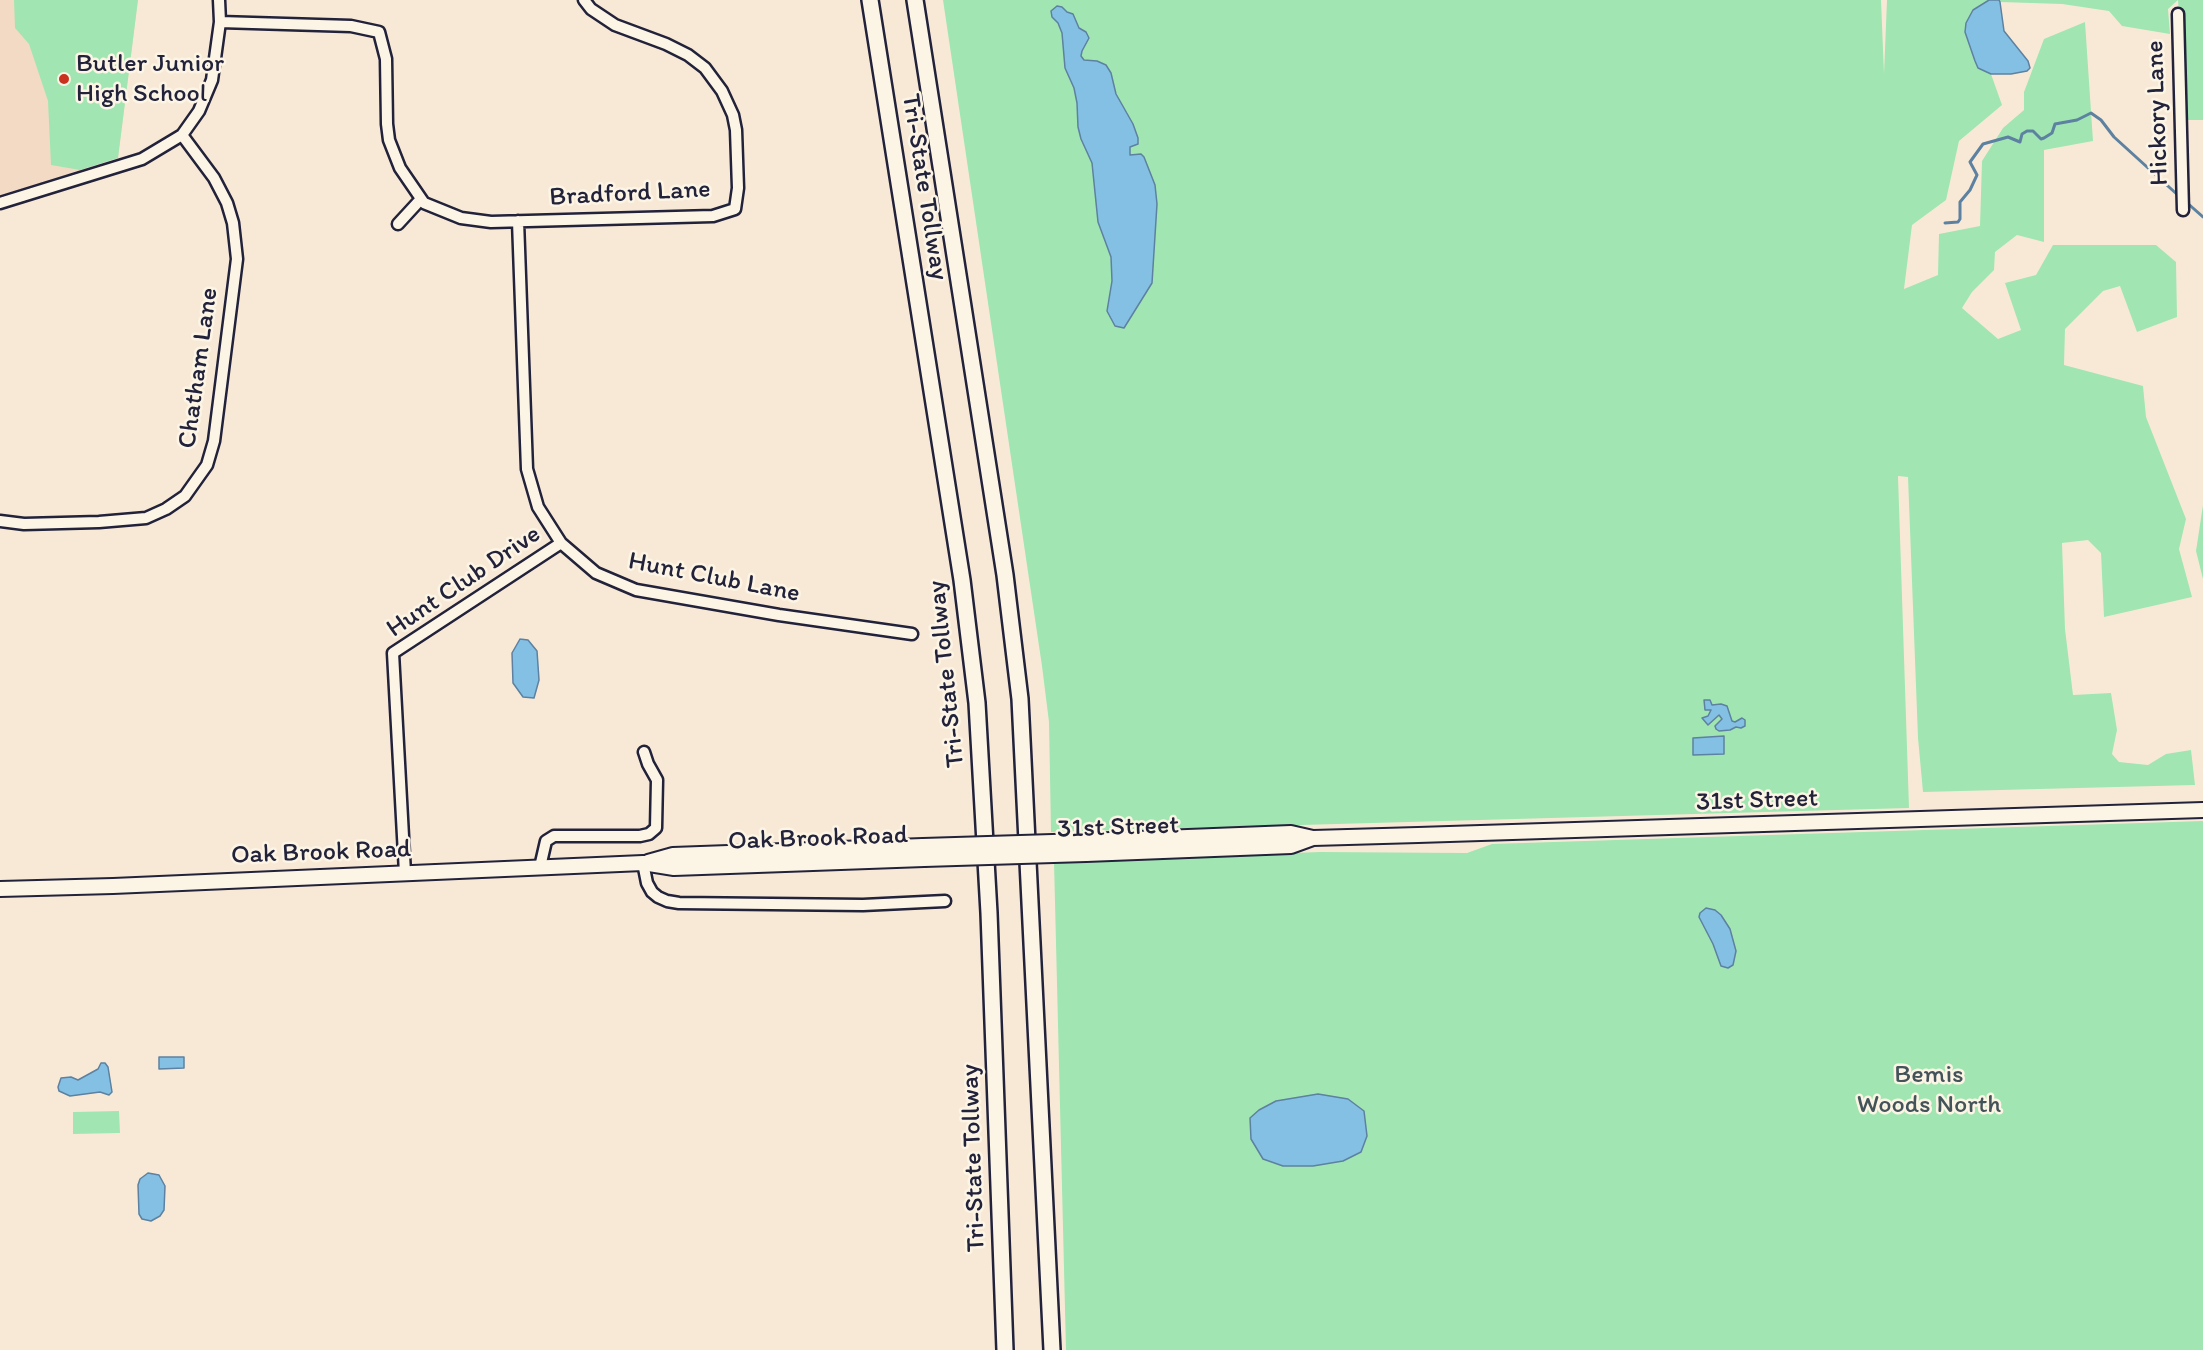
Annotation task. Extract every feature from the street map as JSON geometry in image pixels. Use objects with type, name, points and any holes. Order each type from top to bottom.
[{"type":"highway","name":"Tri-State Tollway","points":[[870,0],[960,570],[976,692],[989,913],[1005,1350]]},
{"type":"highway","name":"Tri-State Tollway","points":[[915,0],[1005,575],[1020,699],[1052,1350]]},
{"type":"main road","name":"31st Street","points":[[923,852],[1085,847],[1291,833],[1313,838],[2203,810]]},
{"type":"main road","name":"Oak Brook Road","points":[[0,889],[643,863],[673,855],[923,852]]},
{"type":"street","points":[[0,203],[142,159],[182,135],[199,111],[213,80],[220,22],[219,0]]},
{"type":"street","name":"Bradford Lane","points":[[421,199],[424,203],[471,220],[713,216],[735,209],[738,188],[736,130],[733,115],[722,91],[705,68],[688,55],[666,44],[615,25],[591,9],[584,0]]},
{"type":"street","name":"Hickory Lane","points":[[2178,14],[2184,210]]},
{"type":"street","points":[[220,22],[351,26],[379,32],[386,59],[389,140],[400,168],[421,199],[398,224]]},
{"type":"street","name":"Chatham Lane","points":[[0,521],[24,524],[88,523],[146,518],[166,509],[185,496],[207,465],[214,441],[237,259],[233,224],[227,203],[214,178],[182,135]]},
{"type":"street","name":"Hunt Club Lane","points":[[518,221],[527,470],[538,507],[561,543],[596,573],[636,590],[778,615],[912,634]]},
{"type":"street","name":"Hunt Club Drive","points":[[405,873],[393,652],[561,543]]},
{"type":"street","points":[[540,867],[546,841],[554,836],[640,836],[649,834],[656,828],[657,780],[644,752]]},
{"type":"street","points":[[643,863],[647,883],[652,892],[667,901],[679,903],[863,905],[945,901]]},
{"type":"shaded area","name":"Butler Junior High School","points":[[0,0],[138,0],[118,158],[0,196]]},
{"type":"green space","name":"Butler Junior High School","points":[[14,0],[138,0],[118,158],[80,170],[51,165],[48,101],[29,44],[15,28]]},
{"type":"green space","points":[[943,0],[1881,0],[1884,74],[1887,0],[1989,0],[1977,7],[1965,32],[1979,68],[1991,74],[2002,105],[1959,141],[1946,200],[1912,225],[1904,289],[1938,275],[1939,234],[1980,226],[1982,161],[2003,128],[2024,110],[2024,92],[2044,39],[2085,22],[2093,141],[2044,150],[2044,242],[2017,235],[1995,252],[1994,270],[1972,292],[1962,308],[1998,339],[2021,330],[2005,283],[2036,275],[2053,245],[2156,245],[2176,262],[2177,317],[2137,332],[2120,286],[2103,291],[2065,329],[2064,365],[2143,386],[2146,417],[2186,519],[2179,549],[2192,597],[2104,617],[2101,553],[2088,540],[2062,543],[2065,629],[2073,695],[2111,693],[2117,730],[2112,754],[2119,762],[2148,765],[2166,754],[2191,750],[2195,785],[1923,792],[1918,738],[1908,477],[1898,476],[1909,808],[1051,832],[1049,722],[1042,666]]},
{"type":"green space","points":[[1999,0],[2178,0],[2168,9],[2170,34],[2122,26],[2109,11],[2062,4],[2000,2]]},
{"type":"green space","points":[[2178,0],[2203,0],[2203,120],[2187,120]]},
{"type":"green space","points":[[2203,505],[2203,579],[2196,551]]},
{"type":"green space","name":"Bemis Woods North","points":[[2203,821],[2203,1350],[1066,1350],[1054,862],[1320,852],[1467,853],[1492,844]]},
{"type":"green space","points":[[119,1111],[120,1133],[73,1134],[73,1112]]},
{"type":"water","points":[[1989,0],[1999,0],[2004,31],[2028,61],[2030,68],[2027,71],[1991,74],[1978,68],[1965,32],[1966,23],[1973,10]]},
{"type":"water","points":[[1057,6],[1073,14],[1079,28],[1086,32],[1089,38],[1082,51],[1081,56],[1084,60],[1097,61],[1106,65],[1111,73],[1116,94],[1138,138],[1138,144],[1130,147],[1130,155],[1141,154],[1144,157],[1155,185],[1157,204],[1152,283],[1124,328],[1115,326],[1107,311],[1112,281],[1111,257],[1098,222],[1092,163],[1078,127],[1077,103],[1074,88],[1065,68],[1062,33],[1058,23],[1052,17],[1051,11]]},
{"type":"water","points":[[520,639],[528,640],[537,651],[539,680],[534,698],[523,697],[513,683],[512,653]]},
{"type":"water","points":[[1704,700],[1710,700],[1712,705],[1727,706],[1732,721],[1735,722],[1742,718],[1745,720],[1745,726],[1719,731],[1715,726],[1722,719],[1719,715],[1708,725],[1702,718],[1708,716],[1711,710],[1705,710]]},
{"type":"water","points":[[1724,736],[1724,754],[1693,755],[1693,738]]},
{"type":"water","points":[[1706,908],[1715,910],[1721,915],[1730,929],[1736,951],[1733,965],[1728,968],[1721,966],[1699,917]]},
{"type":"water","points":[[159,1057],[184,1057],[184,1068],[159,1069]]},
{"type":"water","points":[[101,1063],[105,1063],[108,1067],[112,1092],[109,1095],[100,1092],[70,1096],[59,1091],[61,1078],[71,1077],[78,1080],[98,1069]]},
{"type":"water","points":[[1318,1094],[1348,1099],[1364,1111],[1367,1136],[1361,1152],[1343,1161],[1313,1166],[1283,1166],[1263,1159],[1251,1139],[1250,1118],[1276,1101]]},
{"type":"water","points":[[148,1173],[159,1175],[165,1186],[164,1210],[160,1216],[151,1221],[142,1219],[139,1214],[138,1185],[140,1179]]},
{"type":"waterway","points":[[1945,223],[1958,222],[1960,219],[1960,202],[1970,190],[1977,175],[1970,162],[1983,144],[2008,137],[2020,142],[2022,134],[2027,131],[2033,131],[2041,139],[2052,133],[2055,124],[2077,120],[2091,113],[2180,197]]},
{"type":"waterway","points":[[2185,201],[2203,217]]},
{"type":"place","name":"Butler Junior High School","points":[[64,79]]}]
